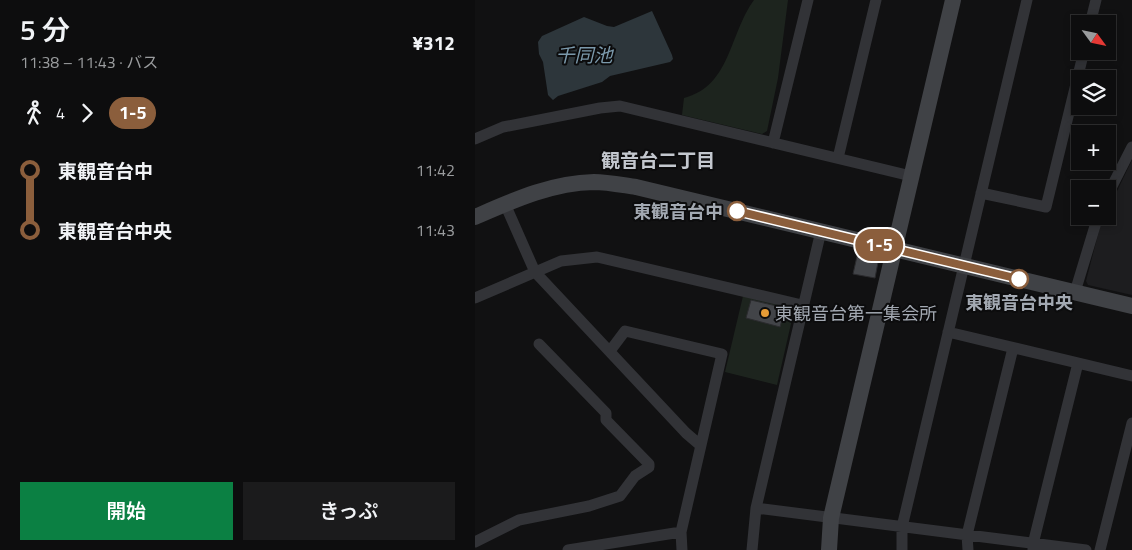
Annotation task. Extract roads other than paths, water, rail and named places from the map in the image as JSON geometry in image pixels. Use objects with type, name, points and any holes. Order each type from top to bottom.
[{"type":"street","points":[[773,143],[808,0]]},
{"type":"street","points":[[838,158],[876,0]]},
{"type":"street","points":[[829,550],[831,518],[953,0]]},
{"type":"street","points":[[902,550],[902,527],[1027,0]]},
{"type":"street","points":[[1092,15],[1096,0]]},
{"type":"street","points":[[981,193],[1046,207],[1082,60]]},
{"type":"street","points":[[475,139],[503,127],[612,106],[632,109],[911,176]]},
{"type":"street","points":[[1115,180],[1132,147]]},
{"type":"street","points":[[475,217],[525,195],[561,185],[595,182],[636,187],[1132,306]]},
{"type":"street","points":[[505,204],[535,272],[686,433],[700,445]]},
{"type":"street","points":[[1075,292],[1095,225]]},
{"type":"street","points":[[752,550],[756,508],[802,305],[821,231]]},
{"type":"street","points":[[475,298],[561,261],[597,257],[802,305]]},
{"type":"street","points":[[609,351],[625,331],[722,354],[681,532],[682,550]]},
{"type":"street","points":[[948,332],[1132,376]]},
{"type":"street","points":[[475,542],[519,520],[589,506],[620,496],[635,476],[649,467],[649,464],[607,420],[606,413],[539,344]]},
{"type":"street","points":[[968,550],[967,535],[1013,348]]},
{"type":"street","points":[[1033,547],[1079,363]]},
{"type":"street","points":[[1100,550],[1132,423]]},
{"type":"street","points":[[756,508],[967,535],[1033,547],[1086,550]]},
{"type":"street","points":[[568,550],[681,532]]},
{"type":"water","name":"千同池","points":[[652,11],[672,55],[673,59],[670,62],[610,76],[602,82],[558,96],[553,100],[548,95],[543,62],[539,54],[538,42],[542,36],[584,17],[614,27]]},
{"type":"place","name":"東観音台中","points":[[737,211]]},
{"type":"place","name":"東観音台中央","points":[[1019,279]]},
{"type":"place","name":"東観音台第一集会所","points":[[765,313]]},
{"type":"district","name":"観音台二丁目","points":[[658,159]]}]
